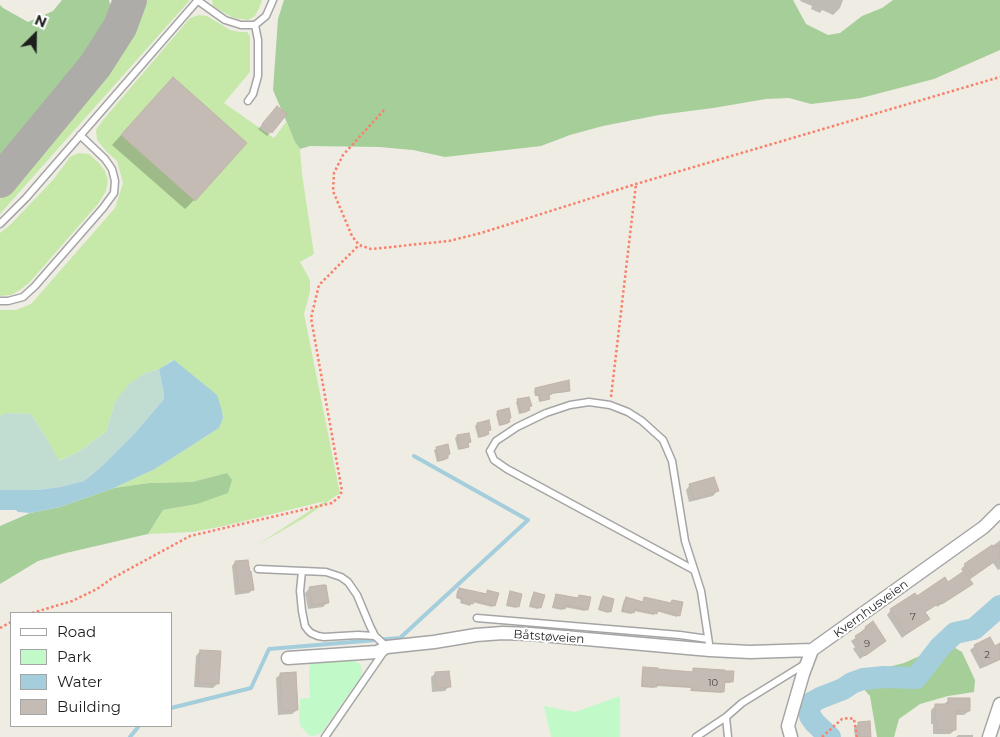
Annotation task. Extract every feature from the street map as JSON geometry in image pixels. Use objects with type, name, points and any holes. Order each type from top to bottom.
[{"type":"street","name":"Kvernhusveien","points":[[810,656],[984,527],[1000,511]]},
{"type":"street","name":"Båtstøveien","points":[[288,658],[377,652],[387,647],[503,633],[709,645],[750,652],[810,656]]},
{"type":"street","points":[[791,737],[788,726],[810,656]]},
{"type":"street","points":[[989,737],[1000,704]]},
{"type":"lane","points":[[0,224],[26,198],[198,0],[225,20],[241,25],[255,25],[266,16],[274,0]]},
{"type":"lane","points":[[248,101],[253,94],[258,76],[258,40],[255,25]]},
{"type":"lane","points":[[0,301],[23,297],[35,286],[114,193],[115,182],[112,169],[105,159],[80,135]]},
{"type":"lane","points":[[477,618],[680,635],[709,645],[701,590],[685,540],[672,461],[663,440],[642,421],[628,412],[610,405],[589,402],[570,405],[546,412],[517,427],[496,441],[490,451],[494,460],[507,469],[694,570]]},
{"type":"lane","points":[[258,569],[326,572],[348,582],[357,595],[375,636],[387,647],[325,737]]},
{"type":"lane","points":[[302,571],[300,591],[302,611],[305,626],[311,633],[324,637],[358,634],[375,636]]},
{"type":"lane","points":[[696,737],[810,656]]},
{"type":"lane","points":[[726,717],[728,737]]},
{"type":"path","points":[[384,110],[343,155],[334,173],[333,191],[342,216],[359,245],[371,249],[448,241],[481,233],[636,184],[1000,77]]},
{"type":"path","points":[[610,405],[636,184]]},
{"type":"path","points":[[35,612],[97,590],[111,579],[190,536],[332,503],[339,497],[342,490],[311,318],[319,285],[359,245]]},
{"type":"path","points":[[822,737],[842,719],[849,718],[854,719],[857,737]]},
{"type":"green space","points":[[62,0],[109,0],[112,12],[97,40],[0,164],[0,5],[28,22],[53,11]]},
{"type":"green space","points":[[146,0],[190,0],[0,214],[0,199],[84,99],[129,38]]},
{"type":"green space","points":[[212,0],[262,0],[255,16],[248,20],[234,18],[221,11],[213,6]]},
{"type":"green space","points":[[284,0],[793,0],[806,24],[828,35],[840,33],[862,16],[882,8],[893,0],[1000,0],[1000,50],[934,79],[861,98],[811,104],[789,98],[766,99],[659,115],[603,126],[570,135],[541,146],[445,157],[413,150],[379,147],[310,146],[300,149],[295,142],[273,90],[278,19]]},
{"type":"green space","points":[[199,15],[207,16],[230,30],[247,32],[250,36],[250,72],[224,103],[274,138],[286,122],[300,149],[314,254],[300,262],[310,280],[310,292],[304,314],[340,493],[304,518],[257,545],[325,501],[192,532],[148,534],[163,510],[197,504],[227,473],[192,482],[149,483],[114,488],[155,469],[219,428],[223,418],[222,411],[173,360],[159,369],[145,373],[115,402],[106,432],[78,452],[58,461],[46,437],[31,414],[6,413],[0,416],[0,310],[16,310],[31,304],[115,208],[123,183],[117,161],[97,140],[96,130],[190,18]]},
{"type":"green space","points":[[79,153],[89,154],[105,171],[108,180],[106,191],[98,204],[29,283],[11,295],[0,296],[0,233],[53,180],[70,157]]},
{"type":"green space","points":[[159,369],[164,399],[135,433],[84,481],[37,490],[0,490],[0,416],[6,413],[31,414],[59,461],[78,452],[106,432],[115,402],[129,384],[145,373]]},
{"type":"green space","points":[[227,473],[232,480],[228,493],[197,504],[163,510],[148,534],[38,561],[0,584],[0,526],[30,513],[60,507],[114,488],[149,483],[192,482]]},
{"type":"green space","points":[[950,645],[962,652],[975,680],[974,692],[948,696],[920,704],[899,719],[894,737],[877,737],[870,696],[850,674],[904,663],[940,647]]},
{"type":"green space","points":[[352,659],[361,665],[361,677],[322,732],[317,735],[309,735],[301,727],[299,720],[300,699],[310,698],[310,664],[314,661]]},
{"type":"green space","points":[[620,696],[620,737],[551,737],[544,706],[575,712]]},
{"type":"water","points":[[174,360],[217,395],[223,418],[219,428],[155,469],[114,488],[60,507],[30,513],[18,512],[16,510],[0,510],[0,490],[37,490],[60,487],[84,481],[100,468],[135,433],[164,399],[159,369]]},
{"type":"building","points":[[173,77],[247,143],[195,201],[121,135]]},
{"type":"building","points":[[277,106],[287,114],[272,133],[262,124]]},
{"type":"building","points":[[569,380],[570,391],[552,393],[549,395],[550,399],[541,401],[539,394],[536,395],[535,388]]},
{"type":"building","points":[[529,397],[532,406],[529,407],[530,410],[521,413],[517,399]]},
{"type":"building","points":[[509,408],[510,422],[500,425],[497,411]]},
{"type":"building","points":[[489,420],[491,430],[488,431],[489,434],[480,437],[477,423]]},
{"type":"building","points":[[469,433],[471,442],[468,443],[469,447],[460,449],[457,435]]},
{"type":"building","points":[[448,444],[450,454],[448,458],[439,461],[436,447]]},
{"type":"building","points":[[714,477],[719,491],[694,499],[689,484]]},
{"type":"building","points":[[992,545],[994,548],[1000,545],[1000,558],[973,576],[964,564]]},
{"type":"building","points":[[248,560],[254,590],[239,592],[235,561]]},
{"type":"building","points":[[964,571],[973,584],[942,604],[941,602],[925,612],[930,619],[906,634],[890,609],[915,593],[917,596],[945,577],[948,582]]},
{"type":"building","points":[[326,585],[329,603],[312,605],[309,587]]},
{"type":"building","points":[[459,588],[487,594],[487,590],[499,593],[495,606],[474,600],[473,604],[461,602],[462,598],[457,596]]},
{"type":"building","points":[[510,591],[522,594],[519,607],[507,604]]},
{"type":"building","points":[[534,592],[545,595],[541,608],[530,605]]},
{"type":"building","points":[[556,594],[578,598],[579,595],[591,597],[588,610],[566,605],[565,609],[553,607]]},
{"type":"building","points":[[603,596],[614,599],[611,612],[599,609]]},
{"type":"building","points":[[626,597],[643,602],[644,597],[671,603],[672,600],[683,602],[680,616],[658,610],[657,614],[635,609],[634,613],[622,610]]},
{"type":"building","points":[[873,621],[886,641],[865,656],[855,636],[866,629],[865,627]]},
{"type":"building","points":[[990,637],[995,646],[1000,643],[1000,659],[984,666],[974,645]]},
{"type":"building","points":[[200,650],[221,651],[219,684],[198,683]]},
{"type":"building","points":[[643,667],[693,672],[693,668],[734,671],[733,682],[725,681],[724,692],[692,690],[692,687],[657,684],[657,687],[642,686]]},
{"type":"building","points":[[449,671],[451,687],[436,688],[435,672]]},
{"type":"building","points":[[296,672],[298,710],[282,711],[280,673]]},
{"type":"building","points":[[948,698],[970,698],[970,711],[956,711],[956,730],[937,730],[935,704],[948,704]]},
{"type":"building","points":[[870,721],[871,737],[860,737],[858,722]]},
{"type":"waterway","points":[[172,708],[251,688],[269,649],[400,638],[528,520],[414,456]]},
{"type":"waterway","points":[[830,737],[810,716],[809,708],[811,703],[863,679],[884,677],[916,678],[940,647],[955,633],[974,629],[1000,606]]},
{"type":"waterway","points":[[130,737],[138,727]]},
{"type":"taxiway","points":[[0,181],[95,66],[120,27],[130,0]]}]
